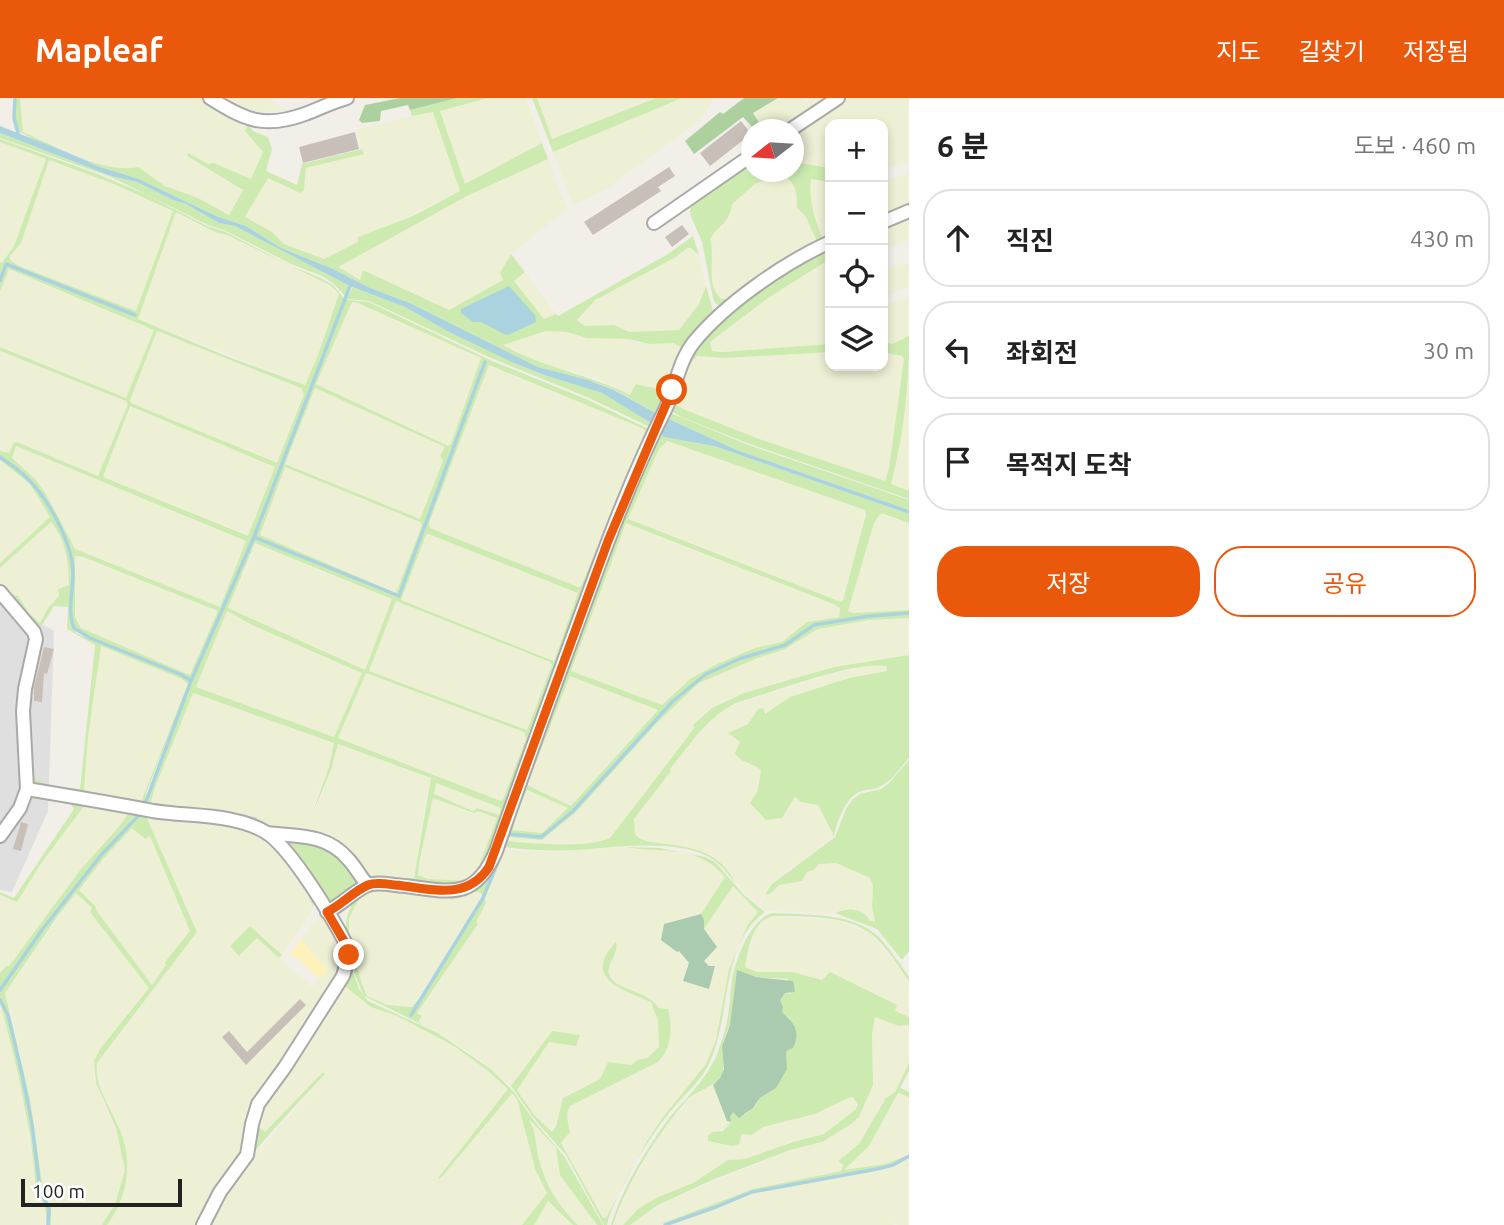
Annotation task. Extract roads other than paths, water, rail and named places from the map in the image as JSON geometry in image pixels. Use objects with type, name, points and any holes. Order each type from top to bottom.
[{"type":"street","points":[[210,98],[239,116],[266,123],[305,114],[347,98]]},
{"type":"street","points":[[804,121],[838,98]]},
{"type":"street","points":[[654,223],[741,162]]},
{"type":"street","points":[[888,220],[909,211]]},
{"type":"street","points":[[327,912],[368,885],[382,883],[430,889],[460,889],[476,883],[489,867],[603,554],[663,414],[684,356],[695,341],[740,299],[825,245]]},
{"type":"street","points":[[0,592],[34,632],[36,639],[23,711],[27,789],[25,799],[0,836]]},
{"type":"street","points":[[27,789],[235,821],[267,833],[305,836],[332,844],[350,861],[368,885]]},
{"type":"street","points":[[203,1225],[220,1192],[247,1155],[251,1124],[258,1104],[285,1067],[347,967],[349,955],[347,946],[327,912],[282,847],[267,833]]},
{"type":"water","points":[[0,126],[97,166],[139,179],[216,216],[246,226],[281,248],[412,304],[538,367],[614,390],[659,415],[654,425],[602,393],[512,362],[449,332],[405,307],[350,286],[235,226],[219,223],[184,203],[137,182],[111,176],[0,133]]},
{"type":"water","points":[[509,286],[535,315],[536,322],[508,335],[481,322],[473,322],[461,313],[461,309]]},
{"type":"water","points":[[664,417],[737,450],[909,510],[909,514],[714,446],[663,437],[661,429]]},
{"type":"waterway","points":[[15,98],[14,118],[18,133]]},
{"type":"waterway","points":[[0,281],[6,264],[135,315]]},
{"type":"waterway","points":[[145,804],[191,681],[254,537],[350,286]]},
{"type":"waterway","points":[[254,537],[399,596],[485,362]]},
{"type":"waterway","points":[[0,457],[20,471],[34,486],[51,509],[64,535],[72,562],[71,608],[74,628],[90,638],[191,681]]},
{"type":"waterway","points":[[508,834],[541,837],[545,834],[573,811],[673,701],[706,674],[739,659],[785,645],[814,625],[909,613]]},
{"type":"waterway","points":[[0,990],[42,930],[102,854],[142,812]]},
{"type":"waterway","points":[[504,847],[509,832]]},
{"type":"waterway","points":[[411,1015],[483,898],[503,850]]},
{"type":"waterway","points":[[0,1000],[8,1015],[22,1074],[32,1124],[40,1190],[49,1209],[48,1225]]},
{"type":"waterway","points":[[665,1225],[752,1192],[877,1169],[893,1165],[909,1156]]}]
